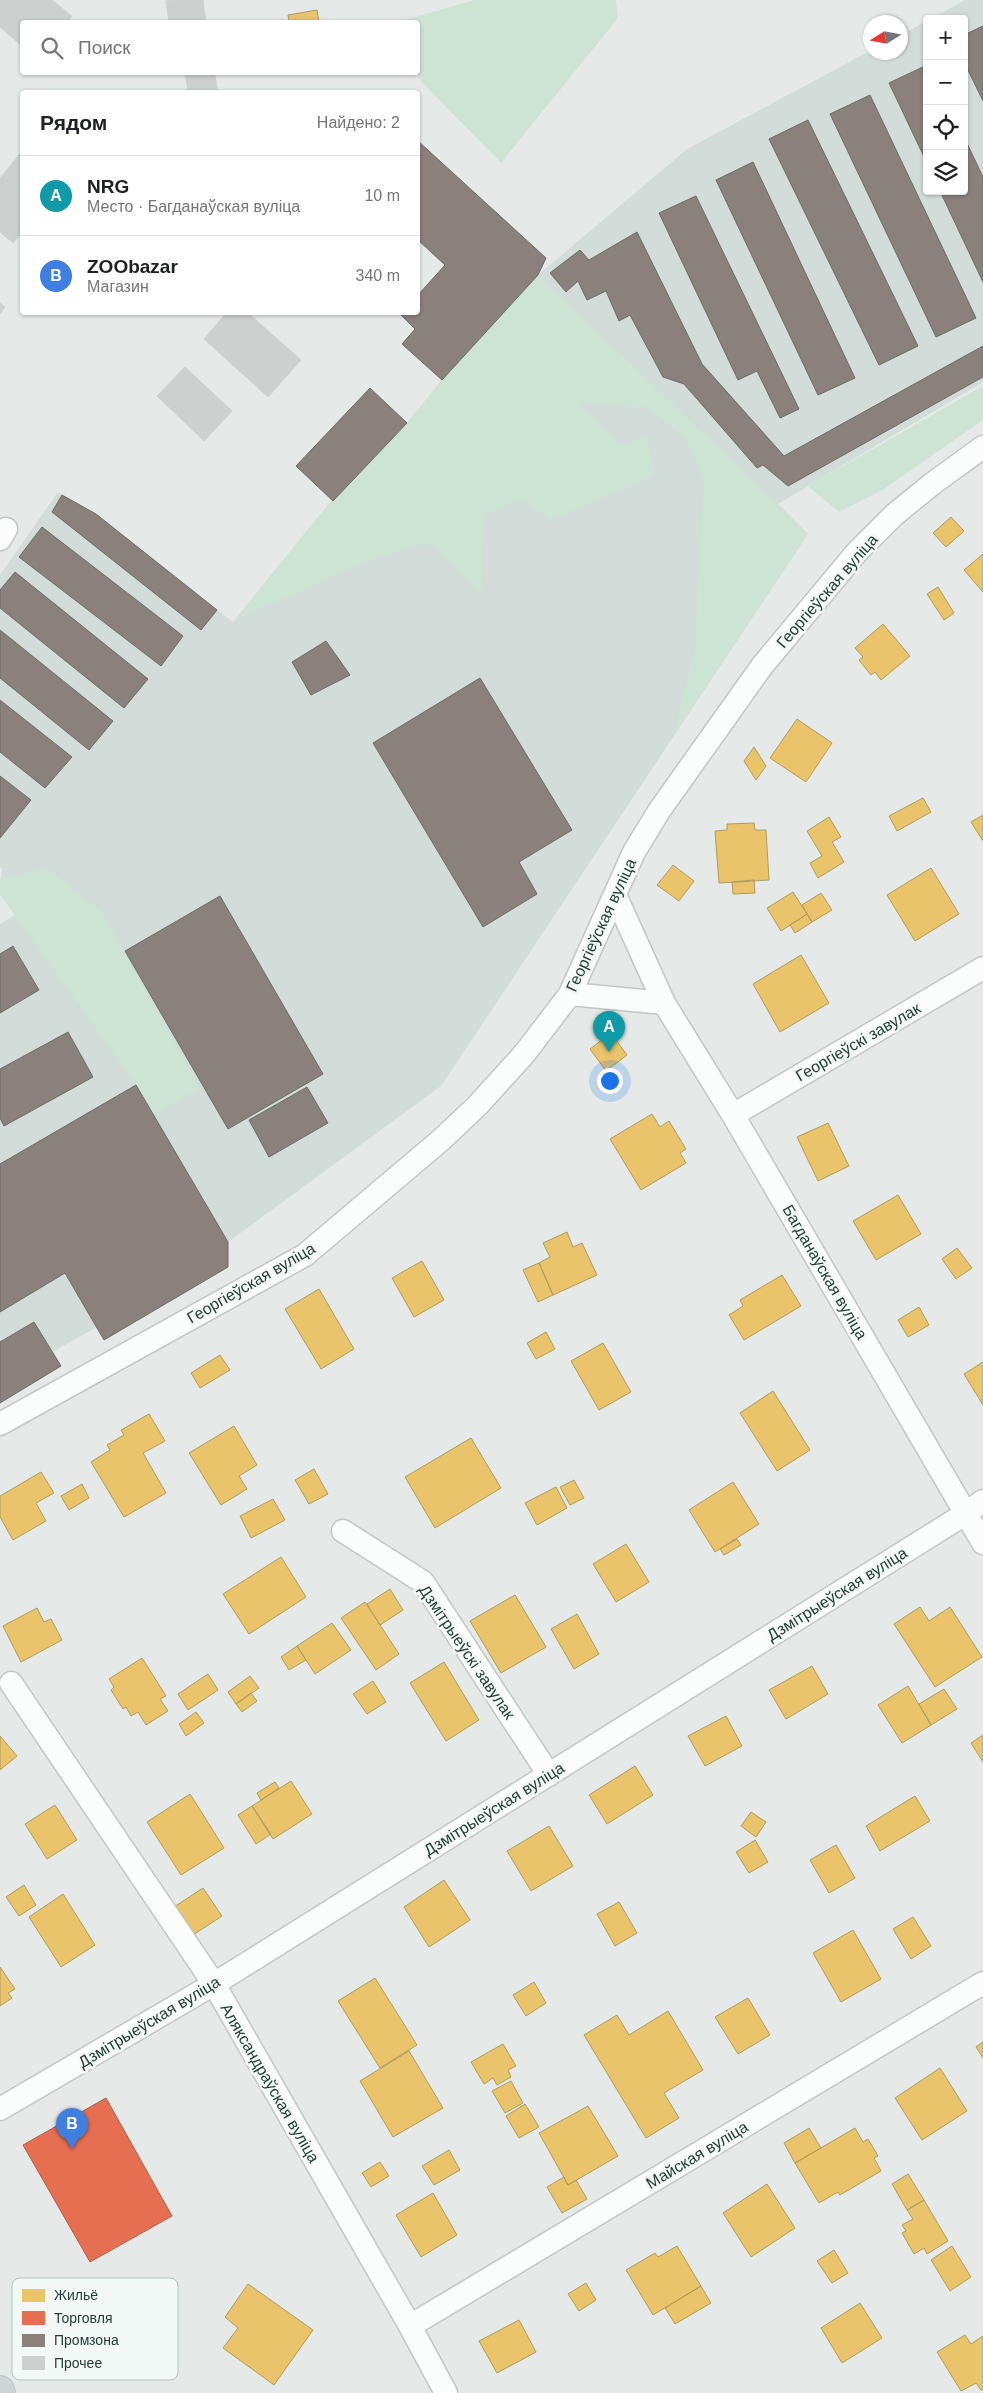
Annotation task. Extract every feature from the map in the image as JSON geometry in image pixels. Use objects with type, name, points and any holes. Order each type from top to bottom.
[{"type":"street","name":"Георгіеўская вуліца","points":[[0,1424],[305,1255],[441,1140],[478,1105],[525,1053],[570,994],[616,896],[634,852],[659,811],[762,666],[858,552],[882,527],[932,484],[983,447]]},
{"type":"street","name":"Багданаўская вуліца","points":[[616,896],[664,1003],[974,1508],[983,1543]]},
{"type":"street","name":"Георгіеўскі завулак","points":[[733,1116],[983,968]]},
{"type":"street","points":[[570,994],[664,1003]]},
{"type":"street","name":"Дзмітрыеўская вуліца","points":[[0,2109],[214,1984],[974,1508]]},
{"type":"street","name":"Дзмітрыеўскі завулак","points":[[343,1531],[423,1582],[549,1775]]},
{"type":"street","name":"Аляксандраўская вуліца","points":[[11,1683],[214,1984],[410,2326],[446,2393]]},
{"type":"street","name":"Майская вуліца","points":[[410,2326],[983,1983]]},
{"type":"shaded area","points":[[965,0],[983,0],[983,382],[778,504],[808,534],[441,1086],[228,1242],[228,1267],[104,1340],[97,1327],[52,1352],[61,1366],[0,1403],[0,924],[15,915],[0,894],[2,869],[0,867],[0,575],[58,492],[96,514],[233,622],[332,500],[407,423],[442,380],[538,275],[687,149],[863,55],[863,60],[908,60],[908,31],[923,23],[923,195],[968,195],[968,15],[937,15]]},
{"type":"green space","points":[[474,0],[616,0],[618,18],[501,163],[418,78],[418,75],[420,75],[420,20],[405,20]]},
{"type":"green space","points":[[538,275],[808,534],[674,735],[695,649],[704,479],[684,437],[647,407],[577,403],[619,445],[647,436],[655,476],[550,520],[523,499],[485,514],[481,592],[431,542],[368,561],[235,620],[322,512],[407,423],[442,380]]},
{"type":"green space","points":[[983,386],[983,420],[884,489],[839,512],[808,486]]},
{"type":"green space","points":[[47,868],[102,912],[200,1088],[155,1114],[0,894],[0,879]]},
{"type":"building: Жильё","points":[[317,10],[319,20],[289,20],[288,15]]},
{"type":"building: Жильё","points":[[951,517],[964,531],[946,547],[933,533]]},
{"type":"building: Жильё","points":[[983,554],[983,592],[964,570]]},
{"type":"building: Жильё","points":[[938,587],[954,613],[944,620],[927,594]]},
{"type":"building: Жильё","points":[[883,624],[910,656],[881,680],[875,672],[871,675],[859,660],[863,657],[855,648]]},
{"type":"building: Жильё","points":[[797,719],[832,743],[806,782],[770,758]]},
{"type":"building: Жильё","points":[[754,747],[766,766],[756,780],[744,761]]},
{"type":"building: Жильё","points":[[923,798],[931,812],[897,831],[889,816]]},
{"type":"building: Жильё","points":[[983,815],[983,841],[971,822]]},
{"type":"building: Жильё","points":[[829,817],[841,837],[832,842],[844,862],[818,878],[810,863],[822,856],[807,831]]},
{"type":"building: Жильё","points":[[754,823],[755,830],[766,830],[769,880],[719,883],[715,831],[727,830],[727,824]]},
{"type":"building: Жильё","points":[[673,865],[694,881],[679,901],[657,885]]},
{"type":"building: Жильё","points":[[931,868],[959,914],[915,941],[887,895]]},
{"type":"building: Жильё","points":[[754,880],[755,893],[733,894],[732,882]]},
{"type":"building: Жильё","points":[[793,892],[807,914],[781,931],[767,908]]},
{"type":"building: Жильё","points":[[821,893],[832,910],[812,922],[802,905]]},
{"type":"building: Жильё","points":[[807,914],[812,922],[795,933],[790,925]]},
{"type":"building: Жильё","points":[[801,955],[829,1003],[780,1032],[753,984]]},
{"type":"building: Жильё","points":[[611,1033],[627,1055],[606,1071],[590,1049]]},
{"type":"building: Жильё","points":[[652,1114],[660,1127],[669,1121],[686,1149],[680,1153],[686,1163],[641,1190],[610,1139]]},
{"type":"building: Жильё","points":[[828,1123],[849,1166],[818,1181],[797,1137]]},
{"type":"building: Жильё","points":[[898,1195],[921,1234],[876,1260],[853,1221]]},
{"type":"building: Жильё","points":[[567,1232],[573,1247],[582,1243],[597,1275],[553,1295],[539,1263],[550,1257],[543,1243]]},
{"type":"building: Жильё","points":[[957,1248],[972,1268],[956,1279],[942,1259]]},
{"type":"building: Жильё","points":[[422,1261],[444,1300],[414,1317],[392,1278]]},
{"type":"building: Жильё","points":[[539,1263],[553,1295],[538,1302],[523,1270]]},
{"type":"building: Жильё","points":[[782,1275],[801,1306],[744,1340],[729,1315],[743,1306],[740,1300]]},
{"type":"building: Жильё","points":[[319,1289],[354,1349],[321,1369],[285,1309]]},
{"type":"building: Жильё","points":[[919,1307],[929,1325],[908,1337],[898,1320]]},
{"type":"building: Жильё","points":[[546,1332],[555,1349],[536,1359],[527,1343]]},
{"type":"building: Жильё","points":[[603,1343],[631,1392],[599,1410],[571,1361]]},
{"type":"building: Жильё","points":[[220,1355],[230,1370],[200,1388],[191,1373]]},
{"type":"building: Жильё","points":[[983,1362],[983,1405],[964,1374]]},
{"type":"building: Жильё","points":[[773,1391],[810,1450],[777,1471],[740,1413]]},
{"type":"building: Жильё","points":[[149,1414],[165,1441],[143,1453],[166,1493],[124,1517],[91,1462],[110,1450],[107,1445],[124,1435],[121,1430]]},
{"type":"building: Жильё","points":[[234,1426],[257,1465],[239,1476],[247,1489],[221,1505],[189,1453]]},
{"type":"building: Жильё","points":[[471,1438],[501,1488],[435,1528],[405,1477]]},
{"type":"building: Жильё","points":[[314,1469],[328,1494],[309,1504],[295,1480]]},
{"type":"building: Жильё","points":[[41,1472],[54,1493],[36,1503],[46,1521],[13,1540],[0,1517],[0,1496]]},
{"type":"building: Жильё","points":[[574,1480],[584,1498],[570,1505],[560,1487]]},
{"type":"building: Жильё","points":[[733,1482],[759,1524],[715,1552],[689,1510]]},
{"type":"building: Жильё","points":[[82,1484],[89,1498],[69,1510],[61,1496]]},
{"type":"building: Жильё","points":[[556,1487],[567,1508],[537,1525],[525,1503]]},
{"type":"building: Жильё","points":[[273,1499],[285,1520],[251,1538],[240,1516]]},
{"type":"building: Жильё","points":[[737,1539],[741,1545],[724,1555],[720,1549]]},
{"type":"building: Жильё","points":[[626,1544],[649,1582],[616,1602],[593,1564]]},
{"type":"building: Жильё","points":[[281,1557],[306,1597],[249,1634],[223,1594]]},
{"type":"building: Жильё","points":[[390,1589],[403,1610],[380,1625],[367,1604]]},
{"type":"building: Жильё","points":[[515,1595],[546,1647],[501,1673],[470,1621]]},
{"type":"building: Жильё","points":[[365,1602],[399,1654],[376,1670],[341,1618]]},
{"type":"building: Жильё","points":[[920,1607],[929,1621],[950,1607],[982,1657],[935,1687],[894,1624]]},
{"type":"building: Жильё","points":[[37,1608],[44,1622],[51,1619],[62,1640],[21,1662],[3,1626]]},
{"type":"building: Жильё","points":[[577,1614],[599,1654],[574,1669],[551,1629]]},
{"type":"building: Жильё","points":[[332,1623],[351,1650],[315,1674],[297,1646]]},
{"type":"building: Жильё","points":[[297,1646],[306,1660],[289,1670],[281,1657]]},
{"type":"building: Жильё","points":[[142,1658],[166,1696],[160,1699],[168,1711],[146,1725],[138,1712],[131,1716],[126,1707],[123,1709],[111,1690],[114,1687],[109,1679]]},
{"type":"building: Жильё","points":[[444,1662],[479,1720],[446,1741],[410,1683]]},
{"type":"building: Жильё","points":[[812,1666],[828,1694],[786,1719],[769,1690]]},
{"type":"building: Жильё","points":[[208,1674],[218,1690],[188,1710],[178,1694]]},
{"type":"building: Жильё","points":[[250,1676],[259,1688],[236,1704],[228,1692]]},
{"type":"building: Жильё","points":[[373,1681],[386,1702],[367,1714],[353,1694]]},
{"type":"building: Жильё","points":[[908,1686],[931,1725],[902,1743],[878,1705]]},
{"type":"building: Жильё","points":[[944,1689],[957,1709],[931,1725],[919,1704]]},
{"type":"building: Жильё","points":[[251,1693],[257,1701],[242,1712],[236,1704]]},
{"type":"building: Жильё","points":[[196,1712],[204,1723],[186,1736],[179,1724]]},
{"type":"building: Жильё","points":[[726,1716],[742,1746],[705,1766],[688,1736]]},
{"type":"building: Жильё","points":[[983,1735],[983,1762],[971,1743]]},
{"type":"building: Жильё","points":[[0,1736],[17,1756],[0,1770]]},
{"type":"building: Жильё","points":[[635,1766],[653,1795],[607,1824],[589,1795]]},
{"type":"building: Жильё","points":[[291,1781],[312,1814],[273,1839],[252,1806]]},
{"type":"building: Жильё","points":[[275,1782],[279,1788],[261,1800],[257,1793]]},
{"type":"building: Жильё","points":[[190,1794],[224,1848],[181,1875],[147,1822]]},
{"type":"building: Жильё","points":[[915,1796],[930,1821],[880,1851],[866,1826]]},
{"type":"building: Жильё","points":[[55,1805],[77,1840],[47,1859],[25,1824]]},
{"type":"building: Жильё","points":[[252,1806],[271,1834],[256,1844],[238,1815]]},
{"type":"building: Жильё","points":[[751,1812],[766,1822],[756,1837],[741,1826]]},
{"type":"building: Жильё","points":[[549,1826],[573,1866],[531,1891],[507,1851]]},
{"type":"building: Жильё","points":[[755,1840],[768,1862],[749,1873],[736,1852]]},
{"type":"building: Жильё","points":[[836,1845],[855,1878],[829,1893],[810,1860]]},
{"type":"building: Жильё","points":[[444,1880],[470,1920],[429,1947],[404,1907]]},
{"type":"building: Жильё","points":[[24,1885],[36,1905],[19,1916],[6,1897]]},
{"type":"building: Жильё","points":[[203,1888],[222,1916],[193,1935],[174,1907]]},
{"type":"building: Жильё","points":[[63,1894],[95,1945],[61,1967],[29,1917]]},
{"type":"building: Жильё","points":[[619,1902],[637,1933],[615,1946],[597,1914]]},
{"type":"building: Жильё","points":[[913,1917],[931,1946],[911,1959],[893,1929]]},
{"type":"building: Жильё","points":[[853,1930],[881,1979],[841,2002],[813,1953]]},
{"type":"building: Жильё","points":[[0,1967],[15,1989],[8,1993],[12,1998],[0,2006]]},
{"type":"building: Жильё","points":[[375,1978],[417,2045],[380,2068],[338,2001]]},
{"type":"building: Жильё","points":[[534,1982],[546,2003],[526,2016],[513,1995]]},
{"type":"building: Жильё","points":[[748,1998],[770,2035],[738,2054],[715,2017]]},
{"type":"building: Жильё","points":[[668,2011],[703,2070],[664,2093],[679,2118],[646,2138],[584,2035],[617,2015],[629,2035]]},
{"type":"building: Жильё","points":[[983,2042],[983,2058],[976,2047]]},
{"type":"building: Жильё","points":[[503,2044],[516,2066],[508,2070],[511,2077],[497,2085],[493,2078],[484,2084],[471,2062]]},
{"type":"building: Жильё","points":[[409,2051],[443,2108],[393,2137],[360,2081]]},
{"type":"building: Жильё","points":[[940,2068],[967,2111],[922,2140],[895,2098]]},
{"type":"building: Жильё","points":[[511,2081],[523,2103],[505,2113],[492,2091]]},
{"type":"building: Жильё","points":[[525,2104],[539,2127],[519,2138],[506,2116]]},
{"type":"building: Жильё","points":[[588,2106],[618,2156],[568,2185],[539,2133]]},
{"type":"building: Жильё","points":[[809,2128],[821,2148],[795,2163],[784,2143]]},
{"type":"building: Жильё","points":[[855,2128],[863,2142],[868,2139],[878,2156],[874,2158],[881,2171],[840,2195],[838,2192],[819,2203],[795,2163]]},
{"type":"building: Жильё","points":[[449,2150],[460,2170],[434,2185],[422,2166]]},
{"type":"building: Жильё","points":[[380,2162],[389,2176],[371,2187],[362,2173]]},
{"type":"building: Жильё","points":[[908,2174],[924,2200],[907,2210],[892,2184]]},
{"type":"building: Жильё","points":[[564,2177],[568,2185],[576,2180],[587,2199],[562,2213],[547,2187]]},
{"type":"building: Жильё","points":[[767,2184],[795,2228],[751,2257],[723,2213]]},
{"type":"building: Жильё","points":[[433,2193],[457,2235],[421,2257],[396,2215]]},
{"type":"building: Жильё","points":[[924,2200],[948,2241],[927,2254],[924,2248],[914,2254],[902,2233],[906,2231],[902,2225],[913,2219],[907,2210]]},
{"type":"building: Жильё","points":[[677,2246],[701,2286],[653,2315],[626,2270],[655,2253],[658,2257]]},
{"type":"building: Жильё","points":[[952,2246],[971,2277],[950,2291],[931,2260]]},
{"type":"building: Жильё","points":[[834,2250],[848,2273],[832,2283],[817,2261]]},
{"type":"building: Жильё","points":[[586,2283],[596,2300],[579,2311],[568,2294]]},
{"type":"building: Жильё","points":[[248,2284],[313,2330],[274,2385],[223,2348],[238,2328],[225,2317]]},
{"type":"building: Жильё","points":[[701,2286],[711,2303],[675,2324],[665,2308]]},
{"type":"building: Жильё","points":[[860,2303],[882,2338],[842,2363],[821,2328]]},
{"type":"building: Жильё","points":[[519,2320],[536,2352],[497,2373],[479,2341]]},
{"type":"building: Жильё","points":[[965,2335],[971,2344],[983,2336],[983,2389],[981,2390],[976,2383],[961,2391],[937,2352]]},
{"type":"building: Торговля","points":[[106,2098],[172,2216],[90,2262],[23,2145]]},
{"type":"building: Промзона","points":[[983,26],[983,101],[968,70],[968,33]]},
{"type":"building: Промзона","points":[[923,67],[923,155],[889,83]]},
{"type":"building: Промзона","points":[[870,95],[976,318],[936,337],[830,114]]},
{"type":"building: Промзона","points":[[808,120],[918,346],[879,365],[769,139]]},
{"type":"building: Промзона","points":[[420,143],[546,258],[538,275],[442,380],[402,344],[415,329],[401,315],[420,315],[420,293],[445,265],[420,242]]},
{"type":"building: Промзона","points":[[968,145],[983,177],[983,282],[942,195],[968,195]]},
{"type":"building: Промзона","points":[[753,162],[855,378],[818,395],[716,180]]},
{"type":"building: Промзона","points":[[696,196],[799,409],[780,418],[757,371],[738,380],[659,213]]},
{"type":"building: Промзона","points":[[637,232],[702,364],[784,456],[983,346],[983,377],[788,486],[763,465],[757,468],[684,384],[663,377],[630,315],[619,321],[606,291],[587,300],[578,281],[566,292],[550,273],[580,250],[589,260]]},
{"type":"building: Промзона","points":[[370,388],[407,423],[333,501],[296,466]]},
{"type":"building: Промзона","points":[[62,495],[96,514],[217,610],[201,630],[52,512]]},
{"type":"building: Промзона","points":[[42,527],[183,636],[161,666],[19,557]]},
{"type":"building: Промзона","points":[[15,572],[148,679],[124,708],[0,608],[0,590]]},
{"type":"building: Промзона","points":[[0,630],[113,721],[89,750],[0,678]]},
{"type":"building: Промзона","points":[[326,641],[350,675],[311,695],[292,662]]},
{"type":"building: Промзона","points":[[480,678],[572,830],[519,862],[537,894],[483,927],[373,743]]},
{"type":"building: Промзона","points":[[0,700],[72,757],[45,788],[0,752]]},
{"type":"building: Промзона","points":[[0,776],[31,800],[0,838]]},
{"type":"building: Промзона","points":[[220,896],[323,1074],[228,1129],[125,951]]},
{"type":"building: Промзона","points":[[13,946],[39,990],[0,1013],[0,954]]},
{"type":"building: Промзона","points":[[68,1032],[93,1077],[4,1126],[0,1118],[0,1069]]},
{"type":"building: Промзона","points":[[136,1085],[228,1242],[228,1267],[104,1340],[65,1273],[0,1312],[0,1164]]},
{"type":"building: Промзона","points":[[307,1087],[328,1123],[269,1157],[249,1120]]},
{"type":"building: Промзона","points":[[34,1322],[61,1366],[0,1403],[0,1342]]},
{"type":"building: Прочее","points":[[0,0],[52,0],[72,16],[69,20],[20,20],[20,44],[0,27]]},
{"type":"building: Прочее","points":[[203,0],[206,20],[169,20],[166,1]]},
{"type":"building: Прочее","points":[[185,75],[215,75],[218,90],[188,90]]},
{"type":"building: Прочее","points":[[20,153],[20,234],[13,243],[0,232],[0,178]]},
{"type":"building: Прочее","points":[[0,303],[5,307],[0,314]]},
{"type":"building: Прочее","points":[[224,315],[250,315],[301,360],[268,397],[204,339]]},
{"type":"building: Прочее","points":[[185,367],[232,411],[204,441],[157,396]]},
{"type":"place","name":"NRG","points":[[609,1052]]},
{"type":"place","name":"ZOObazar","points":[[72,2149]]}]
